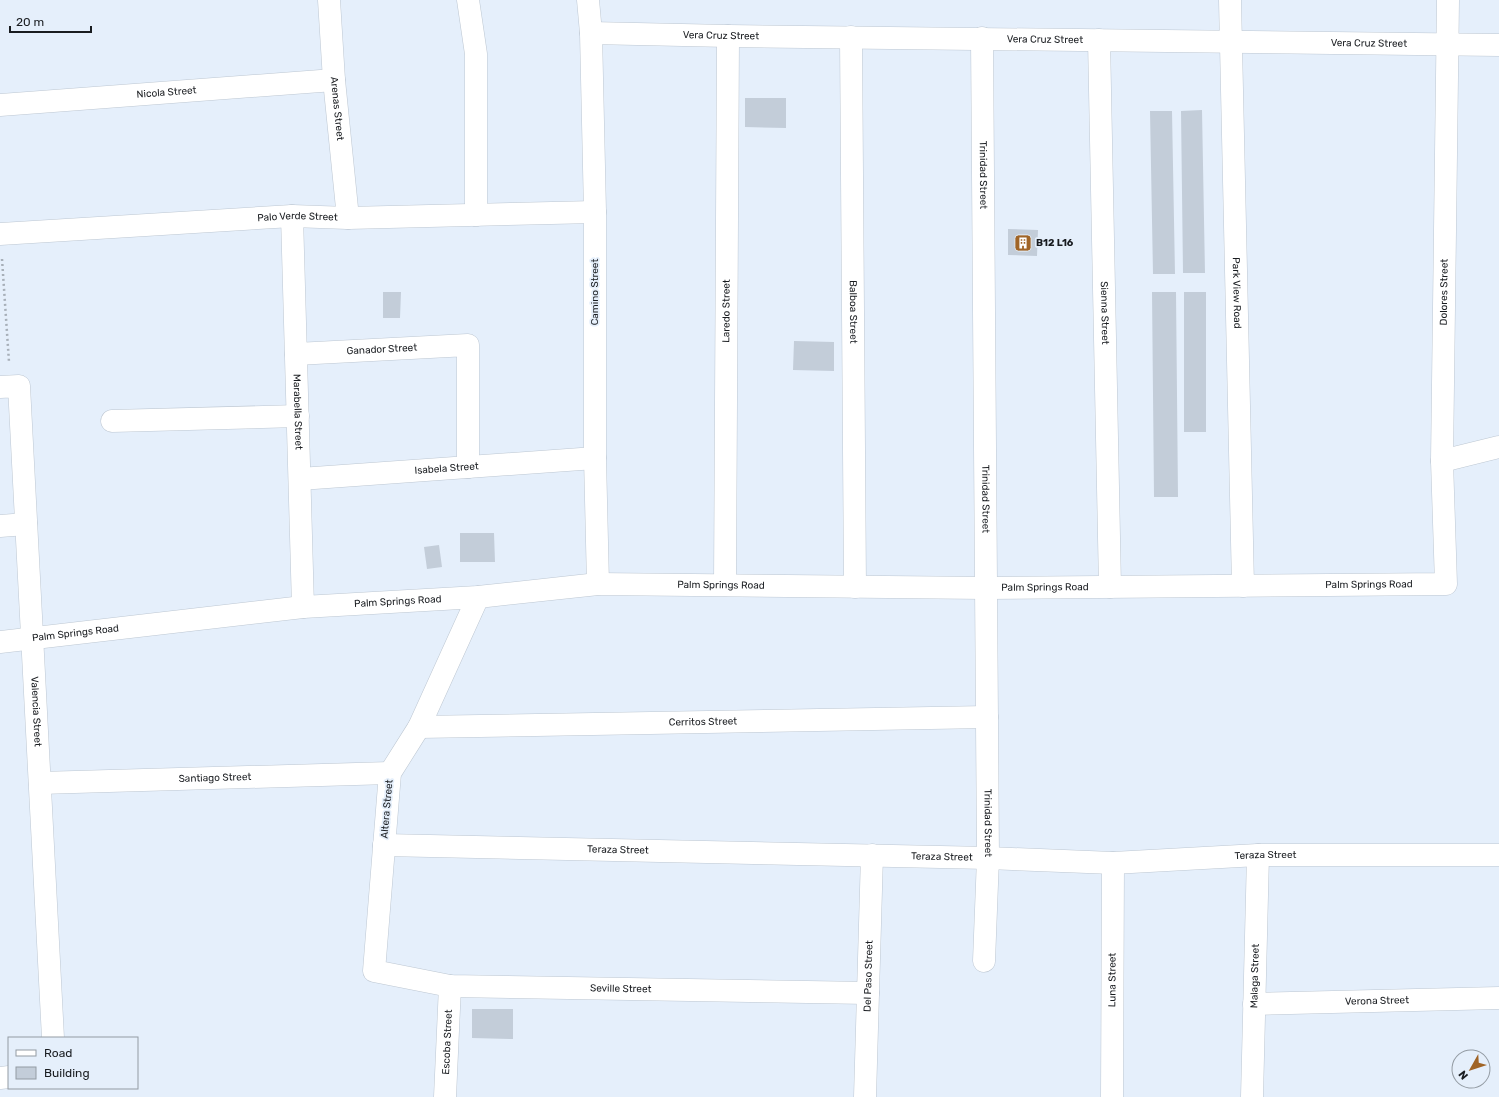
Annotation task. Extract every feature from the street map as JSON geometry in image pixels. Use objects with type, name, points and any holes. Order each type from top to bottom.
[{"type":"street","name":"Arenas Street","points":[[329,0],[334,80],[348,218]]},
{"type":"street","points":[[468,0],[476,54],[476,215]]},
{"type":"street","name":"Camino Street","points":[[588,0],[591,33],[595,212],[595,458],[598,584]]},
{"type":"street","name":"Park View Road","points":[[1230,0],[1243,586]]},
{"type":"street","name":"Dolores Street","points":[[1446,584],[1442,461],[1448,0]]},
{"type":"street","name":"Vera Cruz Street","points":[[591,33],[1499,45]]},
{"type":"street","name":"Laredo Street","points":[[725,586],[728,36]]},
{"type":"street","name":"Balboa Street","points":[[851,37],[855,587]]},
{"type":"street","name":"Trinidad Street","points":[[982,38],[988,858],[984,961]]},
{"type":"street","name":"Sienna Street","points":[[1099,40],[1110,587]]},
{"type":"street","name":"Nicola Street","points":[[0,105],[334,80]]},
{"type":"street","name":"Palo Verde Street","points":[[0,234],[292,216],[348,218],[595,212]]},
{"type":"street","name":"Marabella Street","points":[[292,216],[303,607]]},
{"type":"street","name":"Ganador Street","points":[[296,354],[468,345],[468,467]]},
{"type":"street","name":"Valencia Street","points":[[10,386],[26,524],[53,1037]]},
{"type":"street","points":[[112,421],[298,416]]},
{"type":"street","points":[[1442,461],[1499,447]]},
{"type":"street","name":"Isabela Street","points":[[300,479],[595,458]]},
{"type":"street","points":[[0,526],[26,524]]},
{"type":"street","name":"Palm Springs Road","points":[[0,642],[303,607],[478,597],[598,584],[986,588],[1446,584]]},
{"type":"street","name":"Altera Street","points":[[374,971],[390,773],[419,727],[478,597]]},
{"type":"street","name":"Cerritos Street","points":[[419,727],[986,717]]},
{"type":"street","name":"Santiago Street","points":[[40,783],[390,773]]},
{"type":"street","name":"Teraza Street","points":[[384,845],[872,855],[1113,863],[1258,855],[1499,855]]},
{"type":"street","name":"Del Paso Street","points":[[865,1097],[872,855]]},
{"type":"street","name":"Malaga Street","points":[[1252,1097],[1258,855]]},
{"type":"street","name":"Luna Street","points":[[1112,1097],[1113,863]]},
{"type":"street","name":"Seville Street","points":[[374,971],[450,986],[868,993]]},
{"type":"street","name":"Escoba Street","points":[[445,1097],[450,986]]},
{"type":"street","name":"Verona Street","points":[[1254,1004],[1499,998]]},
{"type":"path","points":[[0,234],[10,386]]},
{"type":"building","points":[[745,98],[786,98],[786,128],[745,127]]},
{"type":"building","points":[[1202,110],[1205,273],[1183,273],[1181,111]]},
{"type":"building","points":[[1150,111],[1172,111],[1175,274],[1153,274]]},
{"type":"building","name":"B12 L16","points":[[1008,229],[1038,230],[1037,256],[1008,255]]},
{"type":"building","points":[[383,292],[401,292],[400,318],[383,318]]},
{"type":"building","points":[[1152,292],[1176,292],[1178,497],[1154,497]]},
{"type":"building","points":[[1184,292],[1206,292],[1206,432],[1184,432]]},
{"type":"building","points":[[794,341],[834,342],[834,371],[793,370]]},
{"type":"building","points":[[460,533],[494,533],[495,562],[460,562]]},
{"type":"building","points":[[439,545],[442,567],[427,569],[424,547]]},
{"type":"building","points":[[472,1009],[513,1009],[513,1039],[472,1038]]},
{"type":"place","name":"B12 L16","points":[[1023,243]]}]
